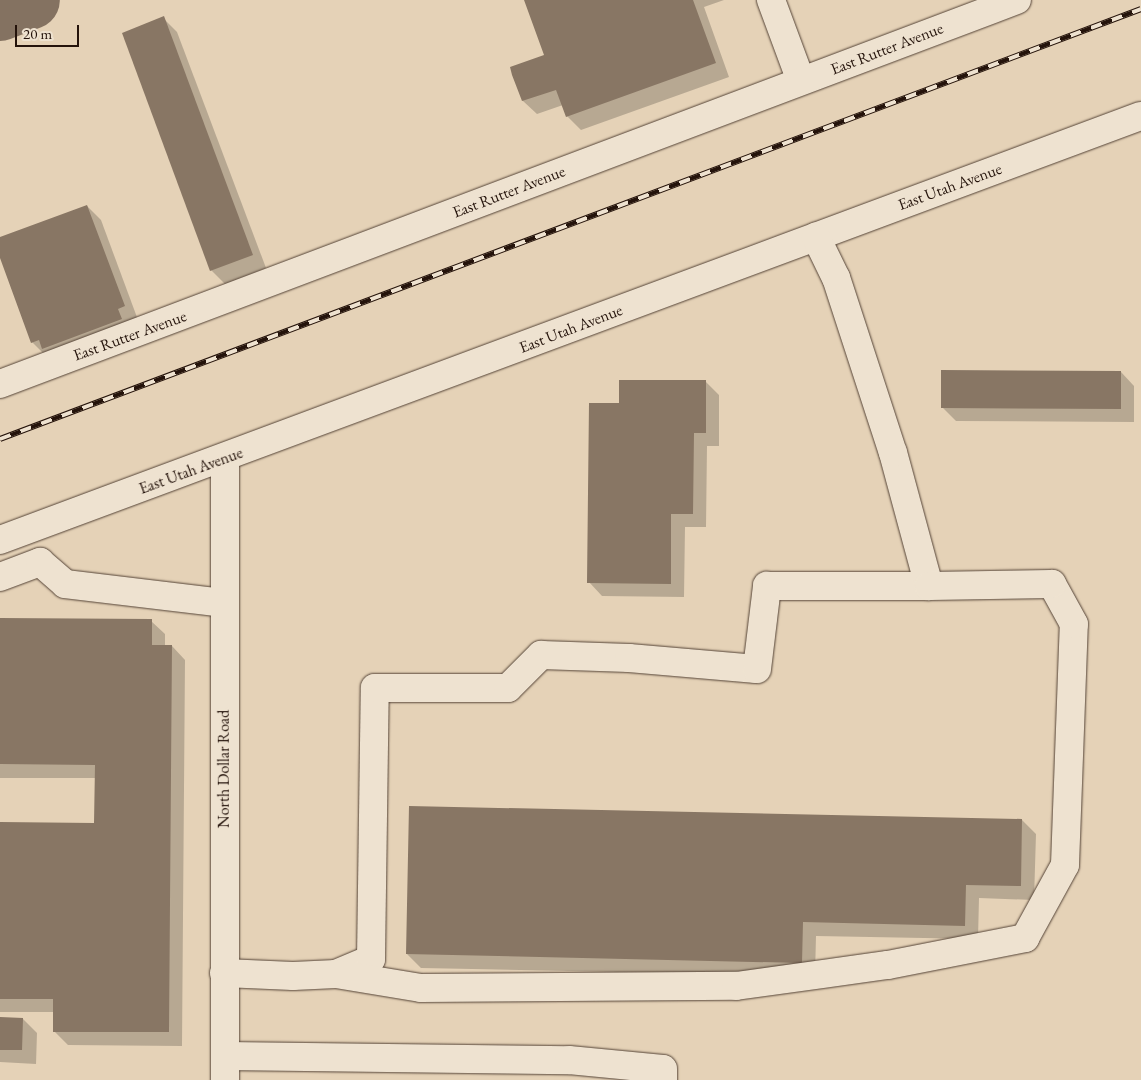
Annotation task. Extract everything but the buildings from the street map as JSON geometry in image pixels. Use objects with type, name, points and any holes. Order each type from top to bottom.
[{"type":"street","points":[[771,0],[801,81]]},
{"type":"street","name":"East Rutter Avenue","points":[[0,384],[1017,0]]},
{"type":"street","name":"East Utah Avenue","points":[[0,540],[225,458],[1141,116]]},
{"type":"street","points":[[816,238],[836,278],[893,453],[929,586]]},
{"type":"street","name":"North Dollar Road","points":[[225,458],[225,1068]]},
{"type":"street","points":[[0,577],[40,562],[65,584],[225,602]]},
{"type":"street","points":[[224,972],[293,976],[336,974],[421,988],[736,986],[888,965],[1026,938],[1065,865],[1074,624],[1052,584],[767,586],[757,669],[628,658],[541,655],[508,688],[375,688],[373,945],[371,959],[336,974]]},
{"type":"street","points":[[225,1068],[569,1060],[663,1069],[663,1080]]},
{"type":"taxiway","points":[[0,12],[31,0]]},
{"type":"railway","points":[[0,439],[1141,9]]}]
